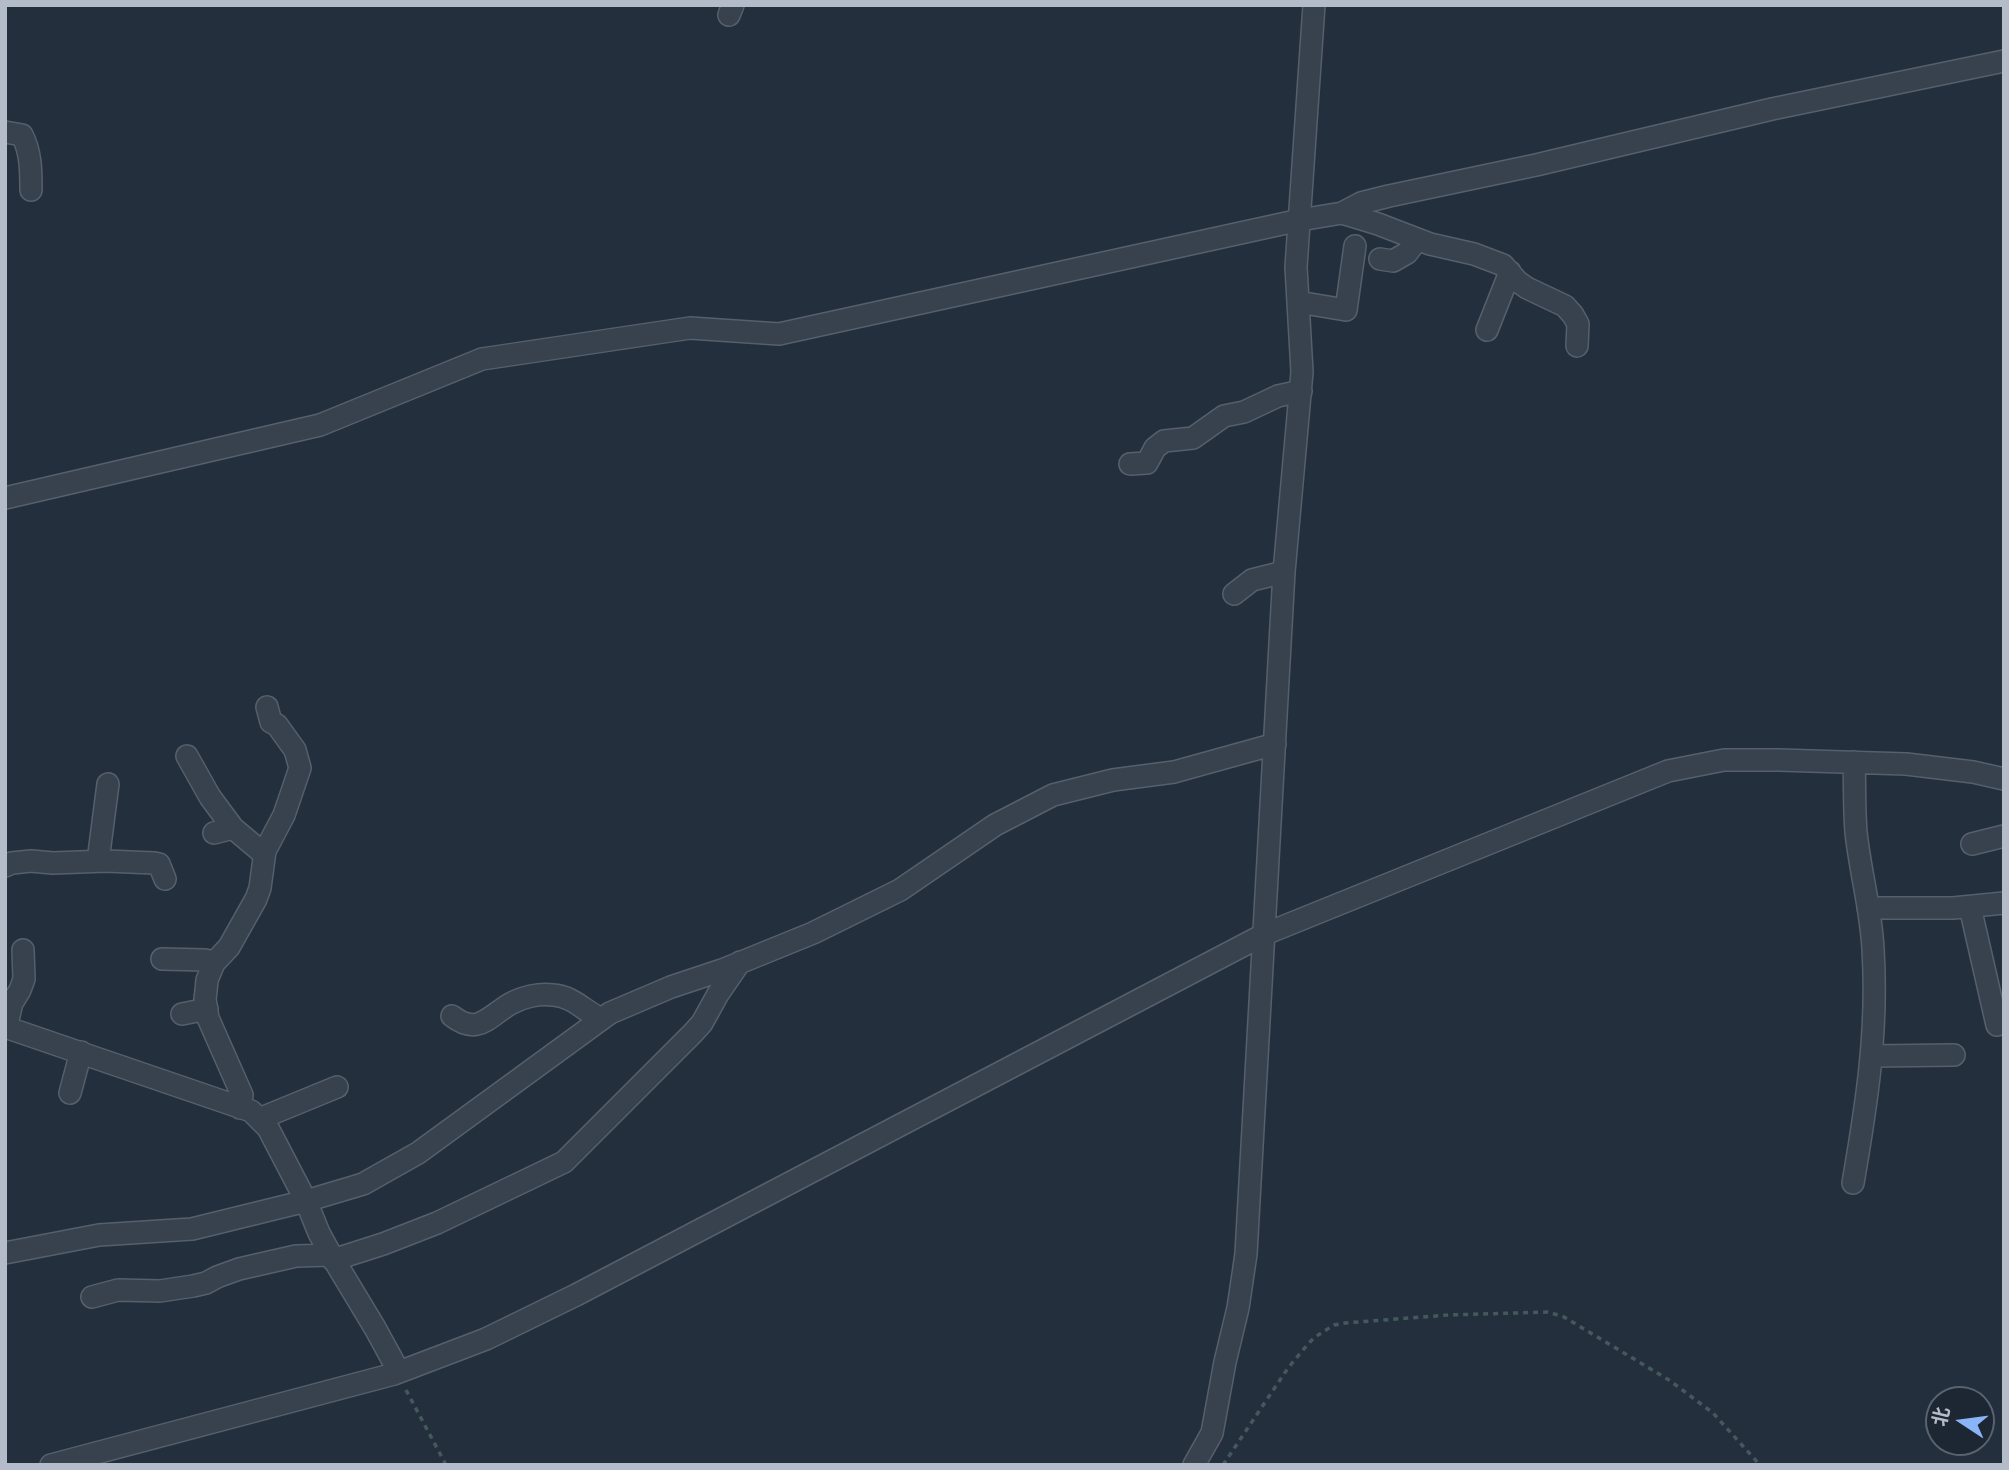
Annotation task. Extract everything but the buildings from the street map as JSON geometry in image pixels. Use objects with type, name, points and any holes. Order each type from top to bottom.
[{"type":"street","points":[[1194,1465],[1212,1433],[1238,1308],[1246,1254],[1284,572],[1301,391],[1296,267],[1314,5]]},
{"type":"street","points":[[5,498],[320,425],[482,359],[690,328],[779,334],[1342,213],[1362,203],[1389,196],[1536,165],[1772,109],[2004,61]]},
{"type":"street","points":[[5,132],[22,135],[27,144],[32,169],[31,190]]},
{"type":"street","points":[[1342,213],[1417,240],[1503,265],[1527,288],[1565,306],[1578,324],[1577,346]]},
{"type":"street","points":[[1380,259],[1393,261],[1407,253],[1417,240]]},
{"type":"street","points":[[1298,302],[1346,310],[1355,246]]},
{"type":"street","points":[[1487,330],[1510,272]]},
{"type":"street","points":[[1130,464],[1147,463],[1155,448],[1164,441],[1193,438],[1224,416],[1244,412],[1278,397],[1301,391]]},
{"type":"street","points":[[1234,594],[1252,580],[1284,572]]},
{"type":"street","points":[[240,1108],[242,1095],[208,1018],[205,999],[207,980],[214,963],[229,947],[251,910],[260,888],[264,854],[284,815],[300,768],[295,750],[277,725],[271,722],[267,707]]},
{"type":"street","points":[[5,1253],[99,1236],[192,1229],[363,1184],[418,1153],[611,1013],[813,933],[900,890],[995,825],[1053,795],[1112,780],[1174,772],[1275,744]]},
{"type":"street","points":[[187,756],[210,797],[224,831],[264,854]]},
{"type":"street","points":[[51,1465],[399,1372],[486,1339],[576,1295],[1265,934],[1668,771],[1724,760],[1854,762],[1933,767],[2004,779]]},
{"type":"street","points":[[1853,1183],[1873,1056],[1873,948],[1856,832],[1854,762]]},
{"type":"street","points":[[98,861],[108,784]]},
{"type":"street","points":[[1972,844],[2004,836]]},
{"type":"street","points":[[5,866],[31,861],[154,863],[159,864],[165,879]]},
{"type":"street","points":[[1868,908],[1970,907],[2004,903]]},
{"type":"street","points":[[1970,907],[1997,1025]]},
{"type":"street","points":[[23,950],[24,979],[12,1003],[6,1027],[251,1111],[268,1128],[306,1201],[318,1233],[399,1372]]},
{"type":"street","points":[[162,959],[205,960],[214,963]]},
{"type":"street","points":[[92,1297],[118,1290],[160,1291],[192,1286],[239,1269],[296,1256],[332,1257],[383,1244],[437,1223],[564,1162],[702,1023],[740,962]]},
{"type":"street","points":[[452,1016],[462,1023],[481,1024],[511,1003],[552,994],[568,997],[590,1014],[602,1019]]},
{"type":"street","points":[[182,1014],[207,1009]]},
{"type":"street","points":[[70,1093],[81,1052]]},
{"type":"street","points":[[1873,1056],[1954,1055]]},
{"type":"street","points":[[259,1119],[337,1087]]},
{"type":"path","points":[[1223,1465],[1288,1368],[1315,1337],[1334,1325],[1448,1315],[1549,1312],[1564,1317],[1669,1380],[1713,1413],[1760,1465]]},
{"type":"path","points":[[399,1372],[408,1395],[446,1465]]}]
